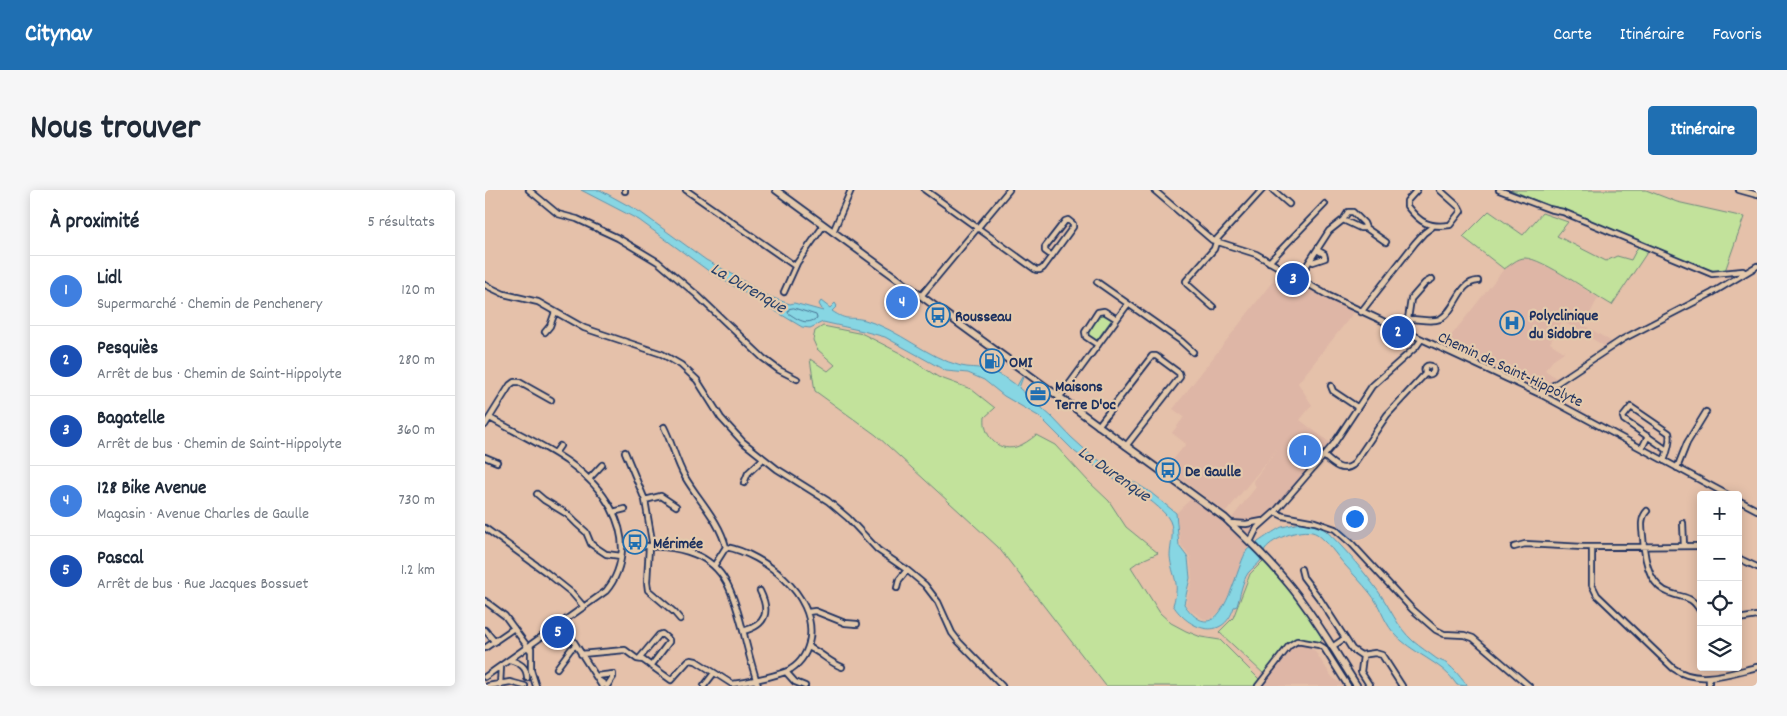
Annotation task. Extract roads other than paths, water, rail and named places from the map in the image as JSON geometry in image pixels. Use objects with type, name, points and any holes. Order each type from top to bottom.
[{"type":"main road","points":[[776,190],[1230,522],[1269,561],[1303,602],[1357,686]]},
{"type":"street","points":[[529,190],[559,214],[577,219],[618,238],[658,262],[703,301],[763,358],[779,370],[797,379]]},
{"type":"street","points":[[686,190],[795,266]]},
{"type":"street","points":[[833,232],[851,190]]},
{"type":"street","points":[[925,190],[1036,270],[1042,269],[1052,256],[1073,226],[1073,223],[1068,220],[1065,221],[1045,247],[1045,251],[1052,256]]},
{"type":"street","points":[[921,296],[1009,190]]},
{"type":"street","name":"Chemin de Saint-Hippolyte","points":[[1154,190],[1216,242],[1251,252],[1361,312],[1540,394],[1720,491]]},
{"type":"street","points":[[1213,307],[1186,281],[1214,248],[1216,242],[1262,190]]},
{"type":"street","points":[[1273,190],[1289,204]]},
{"type":"street","points":[[1417,190],[1407,201],[1407,206],[1423,222],[1433,226],[1450,225],[1461,211],[1440,190]]},
{"type":"street","points":[[1499,190],[1549,209],[1563,212],[1712,274],[1743,271],[1745,273]]},
{"type":"street","points":[[1739,190],[1757,195]]},
{"type":"street","points":[[1269,262],[1325,204]]},
{"type":"street","points":[[1298,279],[1329,231],[1343,220],[1348,212],[1353,212],[1366,224],[1366,228]]},
{"type":"street","points":[[1343,220],[1360,228],[1366,228],[1386,242]]},
{"type":"street","points":[[1423,222],[1424,233]]},
{"type":"street","points":[[783,292],[795,266],[824,225]]},
{"type":"street","points":[[1361,312],[1424,233],[1433,226]]},
{"type":"street","points":[[1311,260],[1313,262],[1325,258],[1325,254],[1317,250]]},
{"type":"street","points":[[1540,394],[1623,339],[1712,293],[1757,266]]},
{"type":"street","points":[[1402,330],[1407,319],[1411,299],[1432,278]]},
{"type":"street","points":[[1407,319],[1438,319],[1456,301],[1468,283],[1479,281]]},
{"type":"street","points":[[1097,282],[1181,341],[1193,352]]},
{"type":"street","points":[[485,285],[504,294],[538,302],[584,328],[662,354],[681,365],[700,384],[725,423],[743,442],[763,459],[828,501],[848,518],[878,550],[925,585],[935,596],[952,633],[963,647],[1002,686]]},
{"type":"street","points":[[1059,398],[1128,304]]},
{"type":"street","points":[[1097,345],[1087,337],[1085,332],[1098,312],[1104,311],[1117,319]]},
{"type":"street","points":[[545,332],[555,312]]},
{"type":"street","points":[[1251,543],[1254,531],[1275,512],[1338,440],[1367,391],[1416,347],[1421,340]]},
{"type":"street","points":[[1098,426],[1152,356],[1155,356],[1179,373],[1180,376],[1126,446]]},
{"type":"street","points":[[1324,456],[1339,468],[1348,468],[1353,465],[1387,415],[1426,373]]},
{"type":"street","points":[[485,425],[510,385],[514,382],[519,382],[551,400]]},
{"type":"street","points":[[1331,386],[1333,391],[1357,407]]},
{"type":"street","points":[[1664,461],[1667,450],[1670,437],[1669,433],[1631,407],[1623,418],[1624,420],[1667,450]]},
{"type":"street","points":[[1677,468],[1687,443],[1706,412]]},
{"type":"street","points":[[485,677],[529,648],[611,586],[617,576],[622,545],[621,533],[613,512],[589,479],[575,466],[555,453],[490,418]]},
{"type":"street","points":[[664,427],[681,469],[719,527],[726,547]]},
{"type":"street","points":[[1642,448],[1650,437]]},
{"type":"street","points":[[555,453],[560,446]]},
{"type":"street","points":[[625,452],[645,500],[651,547],[647,588],[680,619]]},
{"type":"street","points":[[485,457],[497,462]]},
{"type":"street","points":[[744,483],[748,473],[763,459]]},
{"type":"street","points":[[589,479],[602,465]]},
{"type":"street","points":[[537,494],[576,522],[585,532],[591,544],[606,554],[621,556]]},
{"type":"street","points":[[645,500],[661,496],[676,506]]},
{"type":"street","points":[[1742,504],[1757,510]]},
{"type":"street","points":[[613,512],[625,509]]},
{"type":"street","points":[[1647,511],[1643,518],[1644,547],[1649,572],[1658,585],[1669,593],[1689,597],[1697,605]]},
{"type":"street","points":[[1275,512],[1283,516],[1315,522],[1335,529],[1352,544],[1412,609],[1436,630],[1444,634],[1465,635],[1473,638],[1529,686]]},
{"type":"street","points":[[1230,522],[1246,524],[1263,521]]},
{"type":"street","points":[[1683,522],[1683,546]]},
{"type":"street","points":[[485,528],[547,573],[572,593],[584,607]]},
{"type":"street","points":[[1514,547],[1525,544],[1592,547],[1697,546]]},
{"type":"street","points":[[622,545],[690,552],[700,556],[714,566],[725,579],[732,592],[758,686]]},
{"type":"street","points":[[714,566],[726,547]]},
{"type":"street","points":[[670,686],[671,680],[691,660],[696,661],[733,685],[786,672],[799,662],[808,647],[811,630],[808,612],[797,594],[775,572],[748,555],[726,547]]},
{"type":"street","points":[[1592,547],[1593,585],[1595,592],[1673,668],[1691,677],[1709,677],[1757,667]]},
{"type":"street","points":[[1742,560],[1757,567]]},
{"type":"street","points":[[1301,569],[1303,577],[1354,650],[1363,656],[1375,653],[1382,655],[1402,686]]},
{"type":"street","points":[[897,588],[899,580],[907,570]]},
{"type":"street","points":[[743,632],[754,627],[764,616],[766,605],[760,590]]},
{"type":"street","points":[[485,601],[501,612],[529,648],[529,674],[523,686],[514,682],[488,686]]},
{"type":"street","points":[[808,612],[815,611],[845,622],[857,624]]},
{"type":"street","points":[[1742,618],[1757,616]]},
{"type":"street","points":[[562,623],[602,686]]},
{"type":"street","points":[[485,648],[514,628]]},
{"type":"street","points":[[485,630],[495,642]]},
{"type":"street","points":[[639,659],[659,635],[662,634],[669,642],[651,666]]},
{"type":"street","points":[[1332,647],[1345,638]]},
{"type":"street","points":[[1258,686],[1289,646],[1297,641],[1324,648],[1348,686]]},
{"type":"street","points":[[557,668],[575,646]]},
{"type":"street","points":[[808,647],[815,650],[831,663],[842,667]]},
{"type":"street","points":[[581,654],[627,651],[671,680]]},
{"type":"street","points":[[1363,656],[1361,672],[1370,686]]},
{"type":"street","points":[[510,660],[520,664],[536,686]]},
{"type":"street","points":[[500,685],[501,666]]},
{"type":"street","points":[[786,672],[795,682],[805,686]]},
{"type":"street","points":[[704,686],[714,673]]},
{"type":"street","points":[[613,674],[607,686],[597,678],[613,674]]},
{"type":"street","points":[[1709,677],[1709,686]]},
{"type":"water","name":"La Durenque","points":[[581,190],[600,190],[640,212],[706,260],[763,294],[790,304],[794,303],[823,311],[819,304],[821,301],[830,308],[835,303],[837,306],[832,311],[837,314],[845,318],[860,319],[878,324],[948,362],[993,372],[1017,386],[1023,377],[1019,388],[1092,456],[1150,492],[1176,513],[1179,546],[1188,558],[1190,578],[1184,604],[1197,618],[1208,621],[1217,616],[1225,605],[1247,550],[1282,527],[1300,523],[1314,524],[1325,530],[1353,559],[1378,591],[1407,635],[1437,659],[1450,666],[1468,686],[1457,685],[1435,663],[1400,640],[1393,632],[1367,589],[1325,541],[1317,534],[1311,532],[1305,531],[1289,534],[1269,545],[1264,550],[1260,562],[1246,577],[1237,606],[1234,607],[1229,618],[1222,625],[1214,629],[1196,626],[1179,613],[1173,605],[1176,585],[1170,556],[1172,530],[1170,521],[1159,508],[1133,488],[1130,489],[1109,476],[1075,452],[1040,417],[1004,396],[984,380],[968,373],[946,371],[885,337],[823,322],[810,328],[802,327],[710,272],[639,220]]},
{"type":"place","name":"Bagatelle","points":[[1293,279]]},
{"type":"place","name":"128 Bike Avenue","points":[[902,302]]},
{"type":"place","name":"Rousseau","points":[[938,315]]},
{"type":"place","name":"Polyclinique du Sidobre","points":[[1512,323]]},
{"type":"place","name":"Pesquiès","points":[[1398,332]]},
{"type":"place","name":"OMI","points":[[992,361]]},
{"type":"place","name":"Maisons Terre D'oc","points":[[1038,394]]},
{"type":"place","name":"Lidl","points":[[1305,451]]},
{"type":"place","name":"De Gaulle","points":[[1168,470]]},
{"type":"place","name":"Mérimée","points":[[635,542]]},
{"type":"place","name":"Pascal","points":[[558,632]]}]
